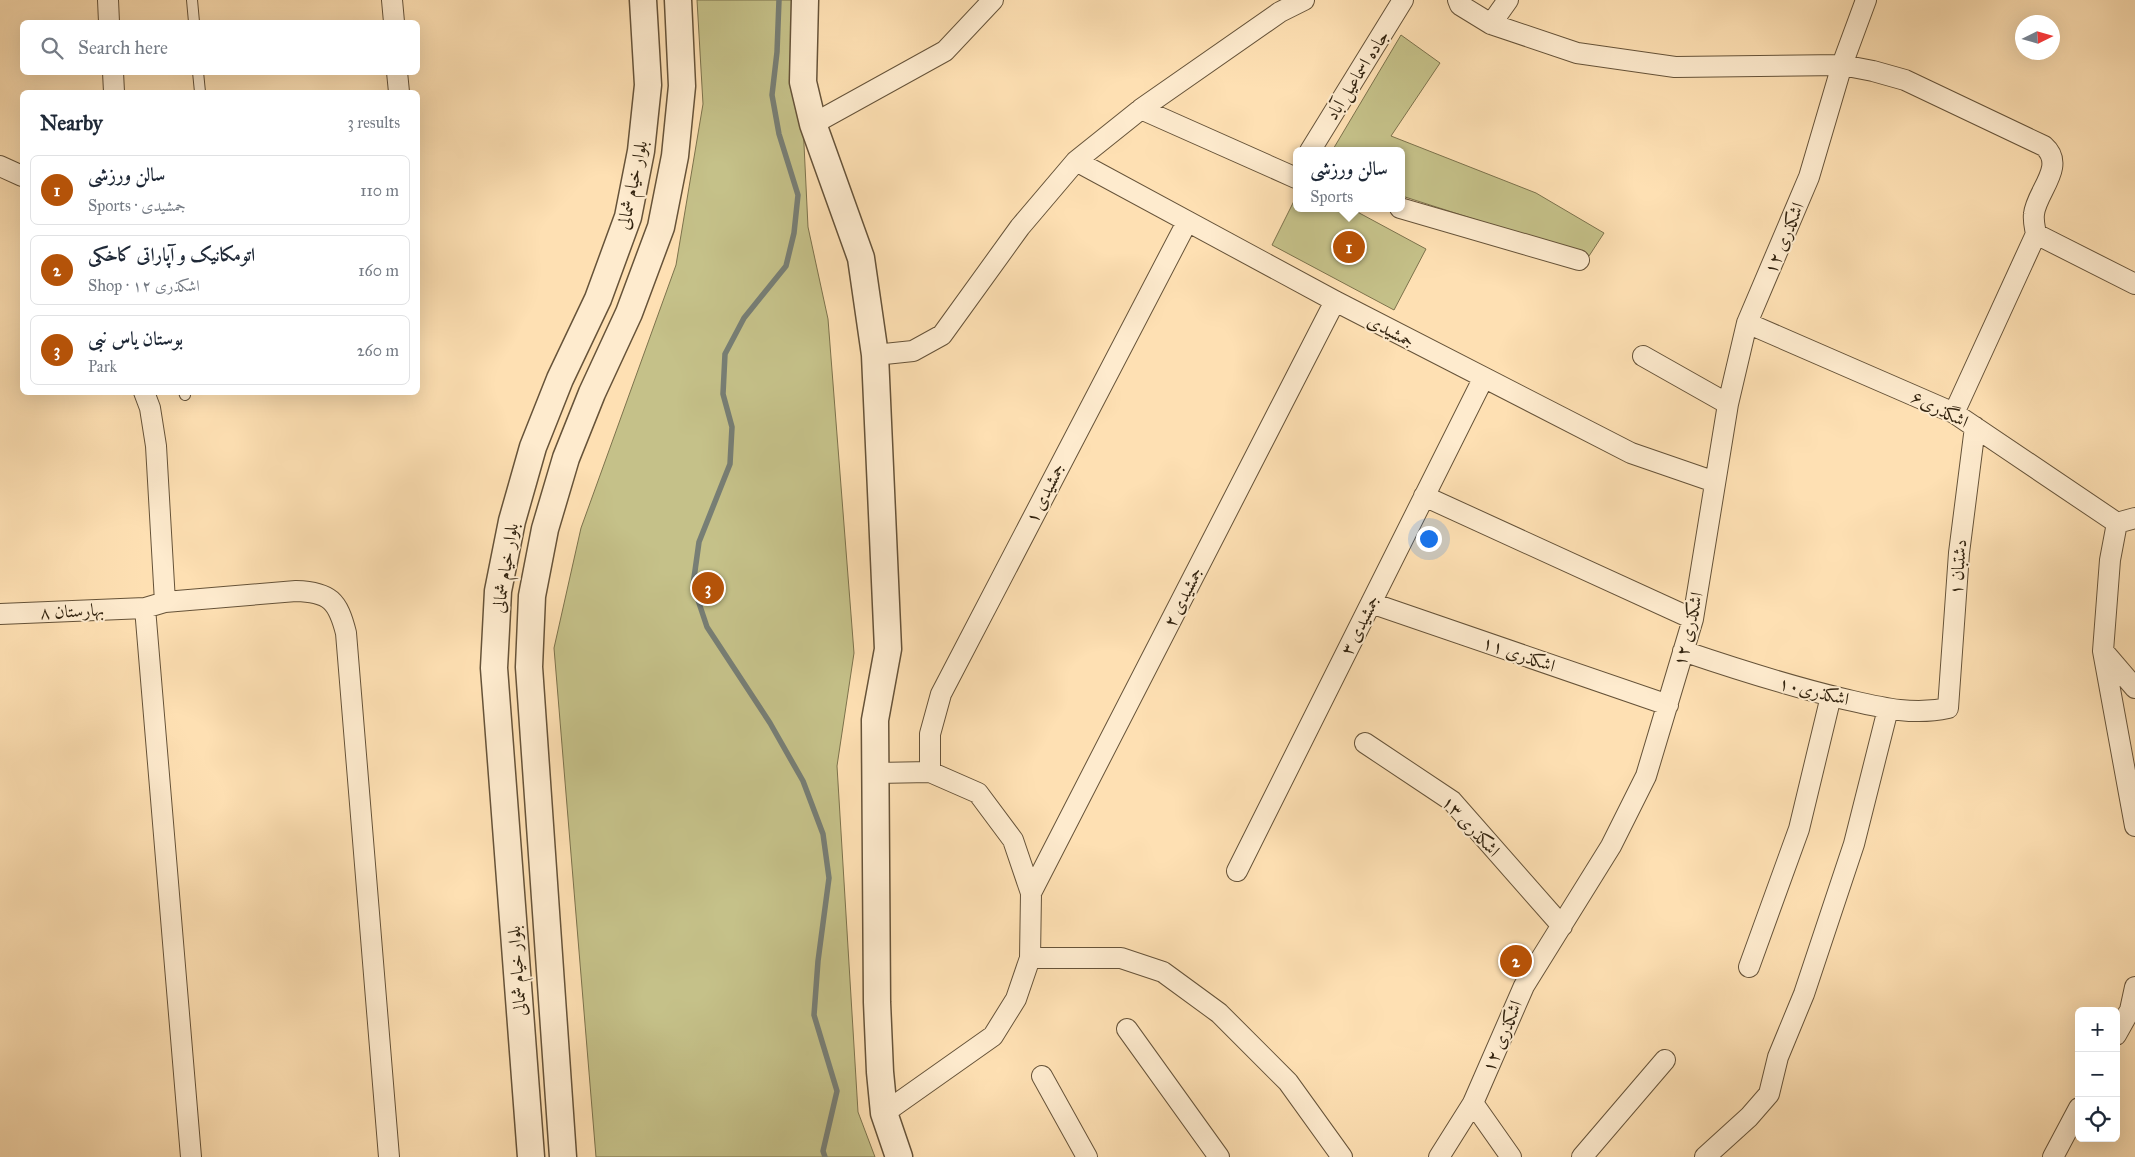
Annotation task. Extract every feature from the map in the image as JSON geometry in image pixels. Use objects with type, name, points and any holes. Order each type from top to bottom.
[{"type":"street","points":[[108,0],[109,20]]},
{"type":"street","points":[[392,0],[394,20]]},
{"type":"street","name":"بلوار خیام شمالی","points":[[531,1157],[494,668],[498,591],[512,521],[533,447],[560,379],[598,299],[628,217],[641,150],[648,85],[644,0]]},
{"type":"street","name":"بلوار خیام شمالی","points":[[563,1157],[529,667],[532,596],[545,530],[566,458],[592,393],[629,313],[661,227],[675,156],[682,86],[678,0]]},
{"type":"street","points":[[805,0],[803,82],[813,124],[861,258],[875,355],[888,649],[875,720],[877,1002],[884,1113],[899,1157]]},
{"type":"street","points":[[813,124],[945,51],[993,0]]},
{"type":"street","points":[[875,355],[913,351],[942,335],[1020,227],[1076,161],[1141,108],[1280,12],[1304,0]]},
{"type":"street","name":"جاده اسماعیل آباد","points":[[1312,147],[1403,0]]},
{"type":"street","points":[[1458,0],[1460,6],[1491,24],[1577,53],[1675,67],[1842,65],[1873,71],[1906,80],[2044,146],[2051,152],[2054,165],[2034,213],[2036,234],[1954,413]]},
{"type":"street","points":[[1491,24],[1508,0]]},
{"type":"street","name":"اشکذری ۱۲","points":[[1439,1157],[1473,1103],[1524,986],[1611,846],[1646,776],[1693,619],[1728,404],[1747,324],[1809,177],[1842,65],[1866,0]]},
{"type":"street","points":[[113,75],[114,90]]},
{"type":"street","points":[[397,75],[398,90]]},
{"type":"street","points":[[1141,108],[1293,175]]},
{"type":"street","name":"جمشیدی","points":[[1076,161],[1186,222],[1483,379],[1631,453],[1715,482]]},
{"type":"street","points":[[0,166],[20,175]]},
{"type":"street","points":[[1405,209],[1579,260]]},
{"type":"street","name":"جمشیدی ۱","points":[[930,772],[930,734],[941,694],[1186,222]]},
{"type":"street","points":[[2036,234],[2135,284]]},
{"type":"street","name":"جمشیدی ۲","points":[[1031,893],[1334,301]]},
{"type":"street","name":"اشگذری۶","points":[[1747,324],[1954,413],[2126,521]]},
{"type":"street","points":[[1643,356],[1728,404]]},
{"type":"street","name":"جمشیدی ۳","points":[[1237,870],[1483,379]]},
{"type":"street","points":[[145,395],[156,437],[165,602]]},
{"type":"street","name":"دشتبان ۱","points":[[1948,708],[1959,553],[1975,427]]},
{"type":"street","points":[[1424,496],[1693,619]]},
{"type":"street","points":[[2126,521],[2110,560],[2103,651],[2135,826]]},
{"type":"street","name":"بهارستان ۸","points":[[0,614],[145,608],[165,602],[313,592],[329,598],[340,613],[346,633],[389,1157]]},
{"type":"street","name":"اشکذری ۱۱","points":[[1371,603],[1668,705]]},
{"type":"street","points":[[145,608],[191,1157]]},
{"type":"street","name":"اشکذری۱۰","points":[[1683,651],[1790,686],[1888,709],[1929,712],[1948,708]]},
{"type":"street","points":[[2103,651],[2135,688]]},
{"type":"street","points":[[1750,968],[1799,829],[1831,696]]},
{"type":"street","points":[[1705,1157],[1749,1117],[1769,1094],[1778,1057],[1804,994],[1854,844],[1888,709]]},
{"type":"street","name":"اشکذری ۱۳","points":[[1365,744],[1452,801],[1562,926]]},
{"type":"street","points":[[876,774],[930,772],[978,793],[1013,840],[1031,893],[1030,958],[1016,999],[993,1036],[884,1113]]},
{"type":"street","points":[[513,918],[546,917]]},
{"type":"street","points":[[1030,958],[1121,958],[1163,972],[1219,1013],[1288,1082],[1342,1157]]},
{"type":"street","points":[[2120,1029],[2130,1010],[2135,987]]},
{"type":"street","points":[[1127,1029],[1219,1157]]},
{"type":"street","points":[[1582,1157],[1665,1060]]},
{"type":"street","points":[[1042,1076],[1087,1157]]},
{"type":"street","points":[[1473,1103],[1511,1157]]},
{"type":"street","points":[[2054,1157],[2075,1116]]},
{"type":"lane","points":[[192,0],[194,20]]},
{"type":"lane","points":[[198,75],[200,90]]},
{"type":"shaded area","points":[[697,0],[797,0],[808,227],[828,319],[854,653],[837,766],[858,1112],[875,1157],[596,1157],[554,648],[581,528],[676,265],[703,104]]},
{"type":"shaded area","points":[[1401,35],[1440,63],[1391,136],[1536,193],[1604,233],[1589,256],[1405,197],[1405,147],[1334,147]]},
{"type":"shaded area","points":[[1293,203],[1293,212],[1357,212],[1426,249],[1394,310],[1272,245]]},
{"type":"waterway","points":[[779,0],[777,52],[772,95],[779,134],[798,195],[794,233],[786,266],[744,318],[725,354],[723,394],[732,427],[730,464],[699,542],[693,585],[707,627],[770,723],[803,781],[823,834],[829,878],[818,961],[814,1015],[837,1091],[823,1151],[825,1157]]},
{"type":"place","name":"سالن ورزشی","points":[[1349,247]]},
{"type":"place","name":"بوستان یاس نبی","points":[[708,588]]},
{"type":"place","name":"اتومکانیک و آپاراتی کاخکی","points":[[1516,961]]}]
